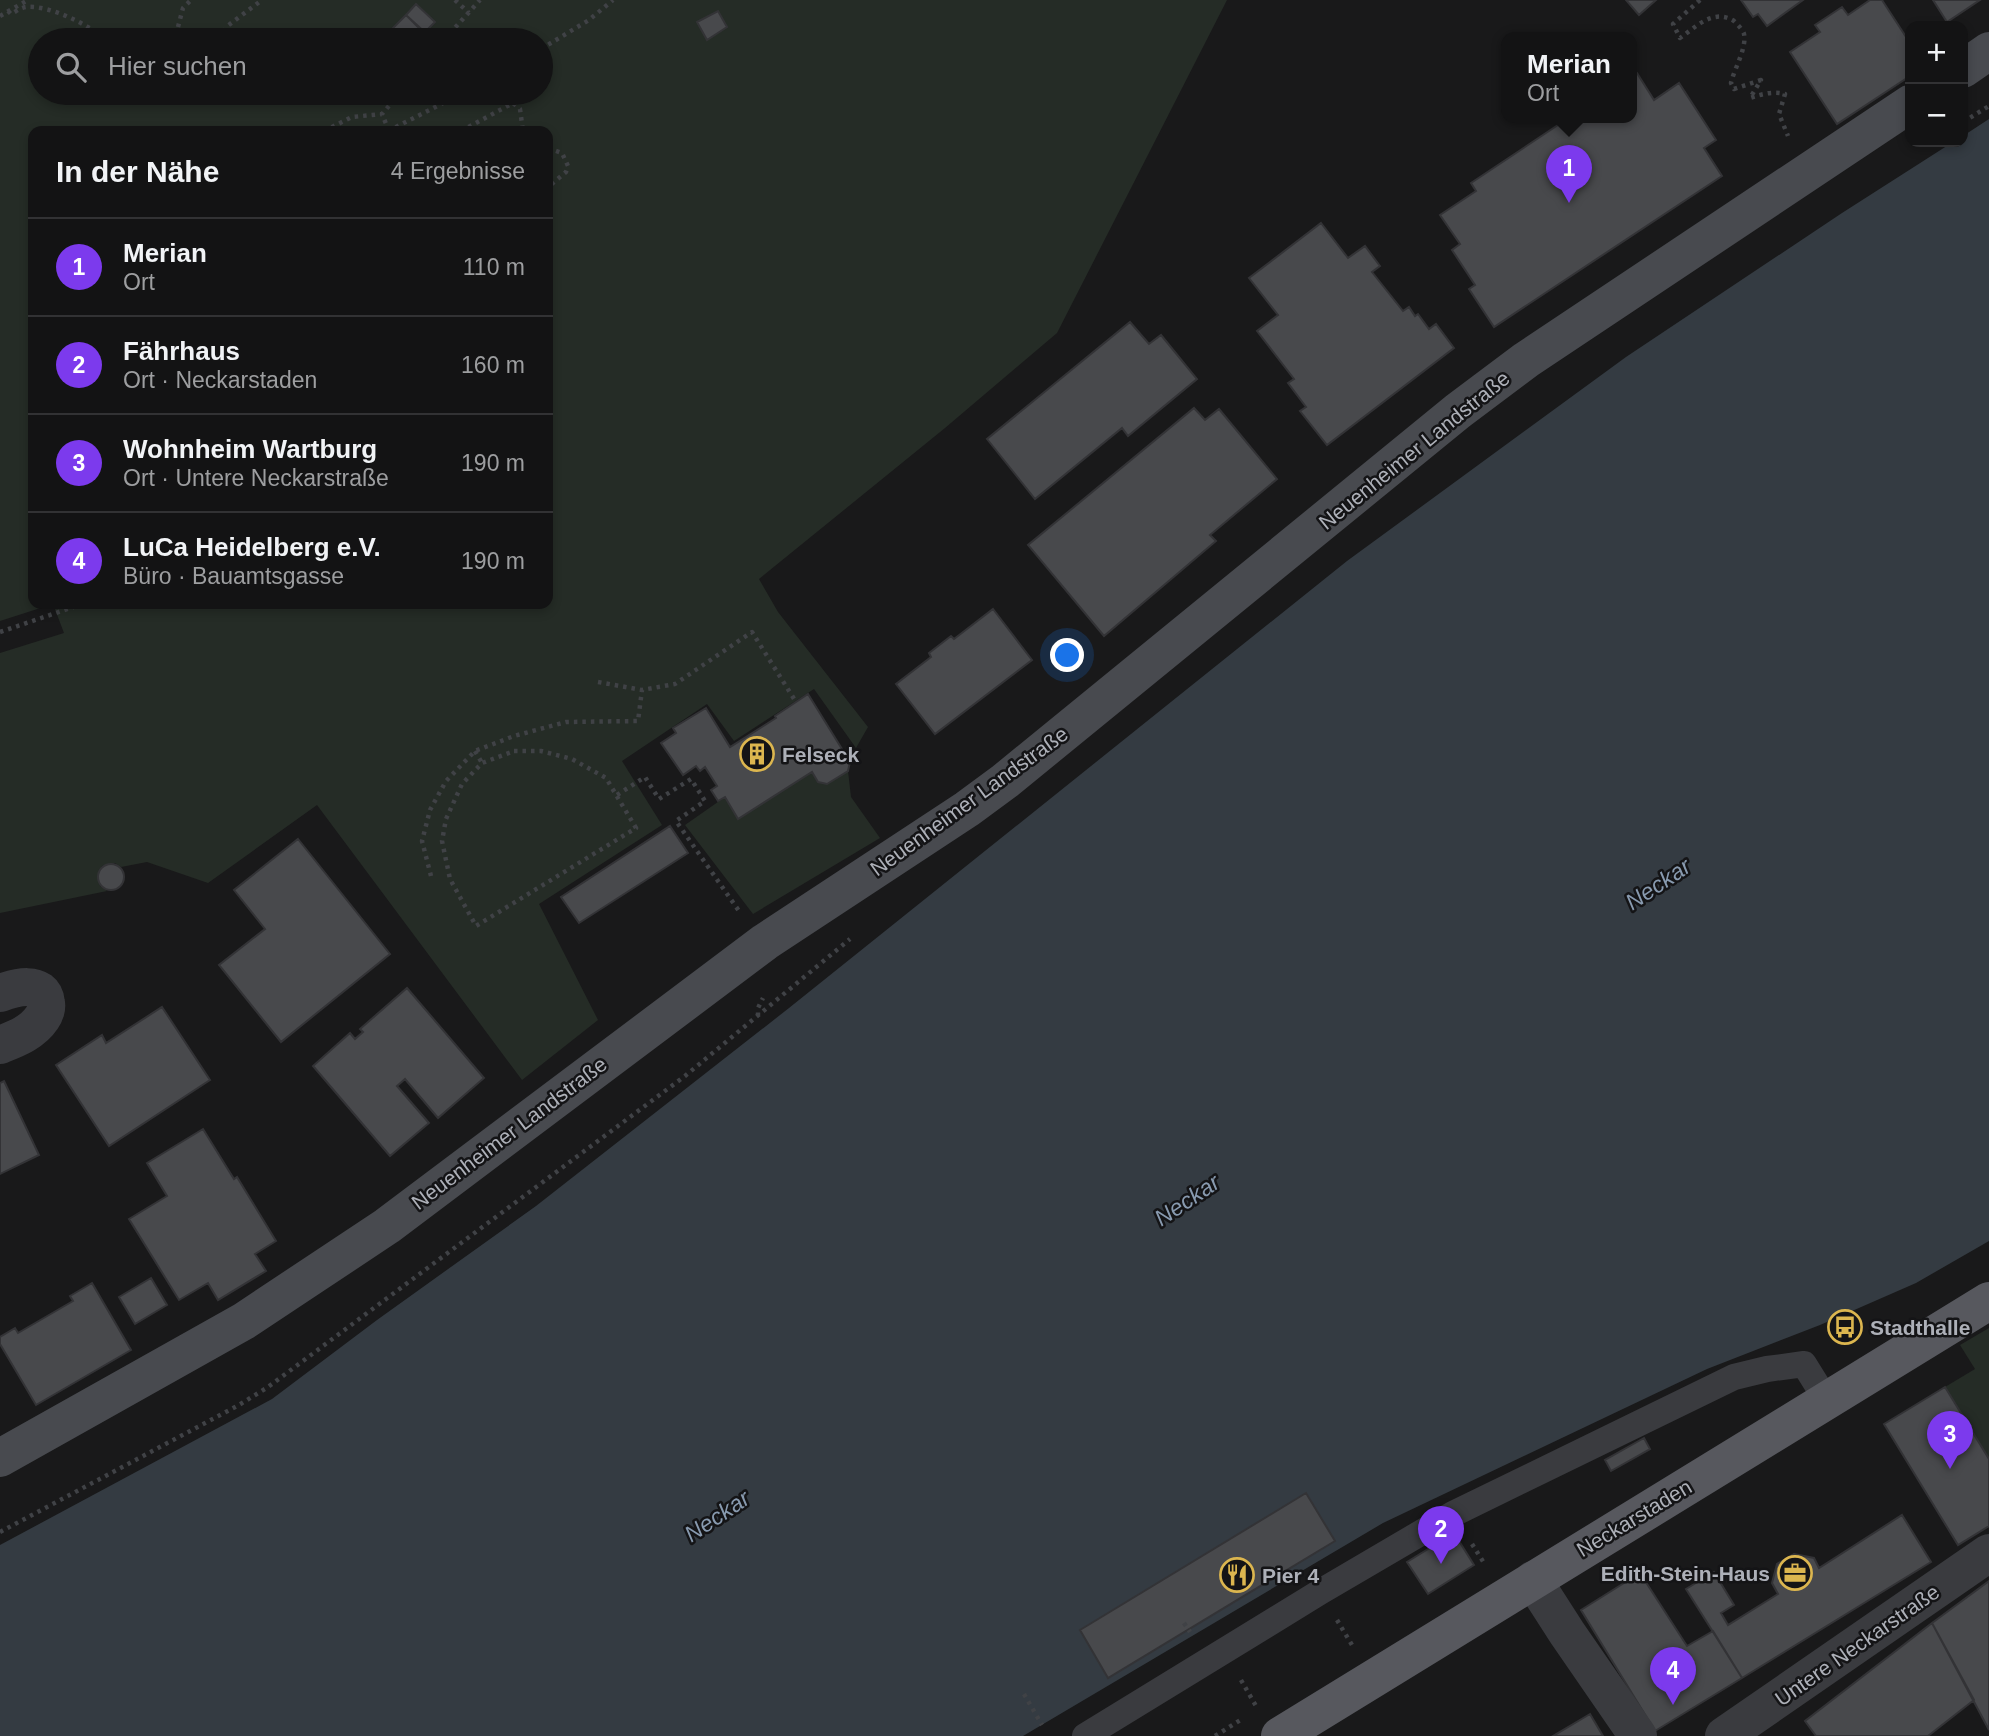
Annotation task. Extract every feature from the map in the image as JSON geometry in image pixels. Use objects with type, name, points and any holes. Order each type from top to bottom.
[{"type":"main road","points":[[1968,66],[1989,51]]},
{"type":"main road","name":"Neuenheimer Landstraße","points":[[0,1458],[244,1321],[387,1226],[765,942],[1005,781],[1458,411],[1526,360],[1905,107]]},
{"type":"main road","name":"Neckarstaden","points":[[1280,1736],[1989,1301]]},
{"type":"street","points":[[0,993],[32,986],[44,996],[47,1005],[44,1016],[28,1032],[0,1045]]},
{"type":"street","name":"Untere Neckarstraße","points":[[1724,1736],[1989,1553]]},
{"type":"street","points":[[1533,1580],[1638,1736]]},
{"type":"lane","points":[[1085,1736],[1266,1624],[1453,1514],[1734,1377],[1804,1364],[1827,1401]]},
{"type":"path","points":[[0,16],[28,0]]},
{"type":"path","points":[[178,27],[183,8],[191,0]]},
{"type":"path","points":[[226,28],[262,0]]},
{"type":"path","points":[[455,0],[469,13]]},
{"type":"path","points":[[455,28],[480,0]]},
{"type":"path","points":[[553,42],[589,20],[613,0]]},
{"type":"path","points":[[1700,0],[1673,24],[1680,38],[1709,17],[1725,17],[1737,23],[1744,34],[1731,83],[1734,89],[1760,80],[1750,98],[1770,93],[1785,94],[1779,114],[1791,141]]},
{"type":"path","points":[[9,11],[11,14],[23,7],[34,8],[65,15],[93,28]]},
{"type":"path","points":[[334,126],[352,117],[382,114],[390,105]]},
{"type":"path","points":[[398,126],[439,105]]},
{"type":"path","points":[[470,126],[509,105]]},
{"type":"path","points":[[515,105],[520,109],[522,126]]},
{"type":"path","points":[[1968,119],[1989,106]]},
{"type":"path","points":[[382,114],[386,126]]},
{"type":"path","points":[[553,150],[562,153],[568,166],[566,172],[553,183]]},
{"type":"path","points":[[0,632],[69,609]]},
{"type":"path","points":[[598,682],[642,690],[675,684],[752,632],[796,702]]},
{"type":"path","points":[[431,876],[422,841],[430,810],[446,781],[475,751],[514,736],[566,722],[638,721],[642,690]]},
{"type":"path","points":[[475,751],[482,763]]},
{"type":"path","points":[[514,751],[541,751],[572,760],[606,778],[636,828],[476,926],[450,879],[442,841],[446,819],[462,784],[482,763],[514,751]]},
{"type":"path","points":[[617,795],[645,777],[659,799],[691,779],[705,801],[676,821],[745,920]]},
{"type":"path","points":[[758,1017],[761,999]]},
{"type":"path","points":[[1334,1615],[1347,1637]]},
{"type":"path","points":[[1237,1673],[1251,1697]]},
{"type":"path","points":[[1024,1694],[1042,1725]]},
{"type":"shaded area","points":[[0,0],[1227,0],[1057,333],[759,579],[778,612],[868,727],[856,748],[814,689],[734,741],[707,704],[622,761],[662,825],[539,904],[598,1020],[522,1080],[317,805],[208,883],[147,862],[121,867],[115,863],[102,866],[98,873],[100,886],[107,891],[0,913],[0,653],[64,633],[55,609],[553,609],[553,126],[28,126],[28,609],[37,609],[0,621]]},
{"type":"shaded area","points":[[848,771],[851,797],[880,838],[753,914],[685,825],[725,797],[738,818],[812,772],[818,782],[827,784]]},
{"type":"shaded area","points":[[1989,1328],[1989,1459],[1945,1387],[1975,1369],[1960,1345]]},
{"type":"water","name":"Neckar","points":[[1989,119],[1989,1241],[1916,1283],[1820,1325],[1707,1369],[1383,1523],[1023,1736],[0,1736],[0,1545],[272,1399],[536,1206],[789,1008],[1347,561],[1626,357],[1842,213],[1945,147],[1968,147],[1968,133]]},
{"type":"building","points":[[1626,0],[1656,0],[1639,15]]},
{"type":"building","points":[[1741,0],[1803,0],[1767,26],[1758,14],[1753,17]]},
{"type":"building","points":[[1870,0],[1882,0],[1905,35],[1905,79],[1837,124],[1790,52],[1820,32],[1815,25],[1842,7],[1848,15]]},
{"type":"building","points":[[1933,0],[1980,0],[1948,21]]},
{"type":"building","points":[[416,4],[435,22],[429,28],[419,28],[406,15]]},
{"type":"building","points":[[718,11],[727,27],[707,40],[697,22]]},
{"type":"building","points":[[406,15],[420,28],[393,28]]},
{"type":"building","points":[[1637,73],[1654,100],[1679,83],[1716,140],[1704,148],[1722,176],[1494,327],[1469,289],[1475,285],[1452,250],[1460,244],[1440,215],[1476,191],[1471,183],[1561,123],[1637,123]]},
{"type":"building","points":[[1321,223],[1348,258],[1365,246],[1380,266],[1372,272],[1403,311],[1409,307],[1429,329],[1436,324],[1454,348],[1327,445],[1300,411],[1306,407],[1288,383],[1294,379],[1257,331],[1278,315],[1249,278]]},
{"type":"building","points":[[1130,322],[1149,344],[1161,335],[1197,379],[1128,436],[1122,428],[1035,499],[987,439]]},
{"type":"building","points":[[1194,408],[1205,420],[1219,409],[1277,479],[1210,535],[1216,541],[1104,636],[1028,545]]},
{"type":"building","points":[[993,609],[1032,660],[935,734],[896,684],[931,657],[929,653],[951,636],[954,639]]},
{"type":"building","name":"Felseck","points":[[808,694],[850,762],[848,771],[827,784],[818,782],[812,772],[738,819],[725,797],[718,801],[711,790],[717,786],[705,767],[700,771],[696,766],[683,775],[661,743],[676,733],[673,728],[706,708],[730,747]]},
{"type":"building","points":[[670,826],[688,853],[579,923],[561,897]]},
{"type":"building","points":[[298,839],[390,954],[281,1042],[219,965],[265,929],[234,890]]},
{"type":"building","points":[[111,864],[120,868],[124,877],[120,886],[111,890],[102,886],[98,877],[102,868]]},
{"type":"building","points":[[407,988],[484,1078],[438,1118],[405,1079],[397,1086],[429,1123],[390,1156],[313,1066],[350,1033],[355,1039],[363,1032],[360,1029]]},
{"type":"building","points":[[162,1007],[210,1080],[109,1146],[56,1065],[102,1035],[106,1043]]},
{"type":"building","points":[[4,1081],[39,1155],[0,1174],[0,1083]]},
{"type":"building","points":[[203,1129],[234,1179],[237,1177],[276,1241],[255,1254],[266,1271],[218,1300],[208,1283],[179,1300],[129,1219],[167,1196],[147,1163]]},
{"type":"building","points":[[151,1278],[167,1305],[135,1324],[119,1297]]},
{"type":"building","points":[[92,1283],[131,1350],[36,1405],[0,1344],[0,1337],[15,1328],[18,1333],[73,1301],[70,1296]]},
{"type":"building","points":[[1945,1387],[1989,1459],[1989,1526],[1958,1545],[1884,1424]]},
{"type":"building","points":[[1644,1438],[1650,1449],[1611,1471],[1605,1460]]},
{"type":"building","points":[[1306,1493],[1335,1541],[1108,1678],[1080,1630]]},
{"type":"building","points":[[1902,1515],[1931,1562],[1742,1678],[1686,1589],[1714,1572],[1734,1605],[1721,1613],[1728,1625],[1778,1594],[1772,1583],[1777,1564],[1794,1554],[1814,1558],[1819,1568]]},
{"type":"building","points":[[1454,1533],[1474,1565],[1428,1594],[1407,1562]]},
{"type":"building","points":[[1640,1573],[1687,1646],[1713,1631],[1742,1678],[1655,1731],[1581,1610]]},
{"type":"building","points":[[1989,1581],[1989,1730],[1932,1623]]},
{"type":"building","points":[[1932,1623],[1974,1700],[1928,1736],[1816,1736],[1805,1721]]},
{"type":"building","points":[[1590,1714],[1603,1736],[1553,1736]]},
{"type":"place","name":"Merian","points":[[1569,203]]},
{"type":"place","name":"Felseck","points":[[757,754]]},
{"type":"place","name":"Stadthalle","points":[[1845,1327]]},
{"type":"place","name":"Wohnheim Wartburg","points":[[1950,1469]]},
{"type":"place","name":"Fährhaus","points":[[1441,1564]]},
{"type":"place","name":"Edith-Stein-Haus","points":[[1795,1573]]},
{"type":"place","name":"Pier 4","points":[[1237,1575]]},
{"type":"place","name":"LuCa Heidelberg e.V.","points":[[1673,1705]]}]
